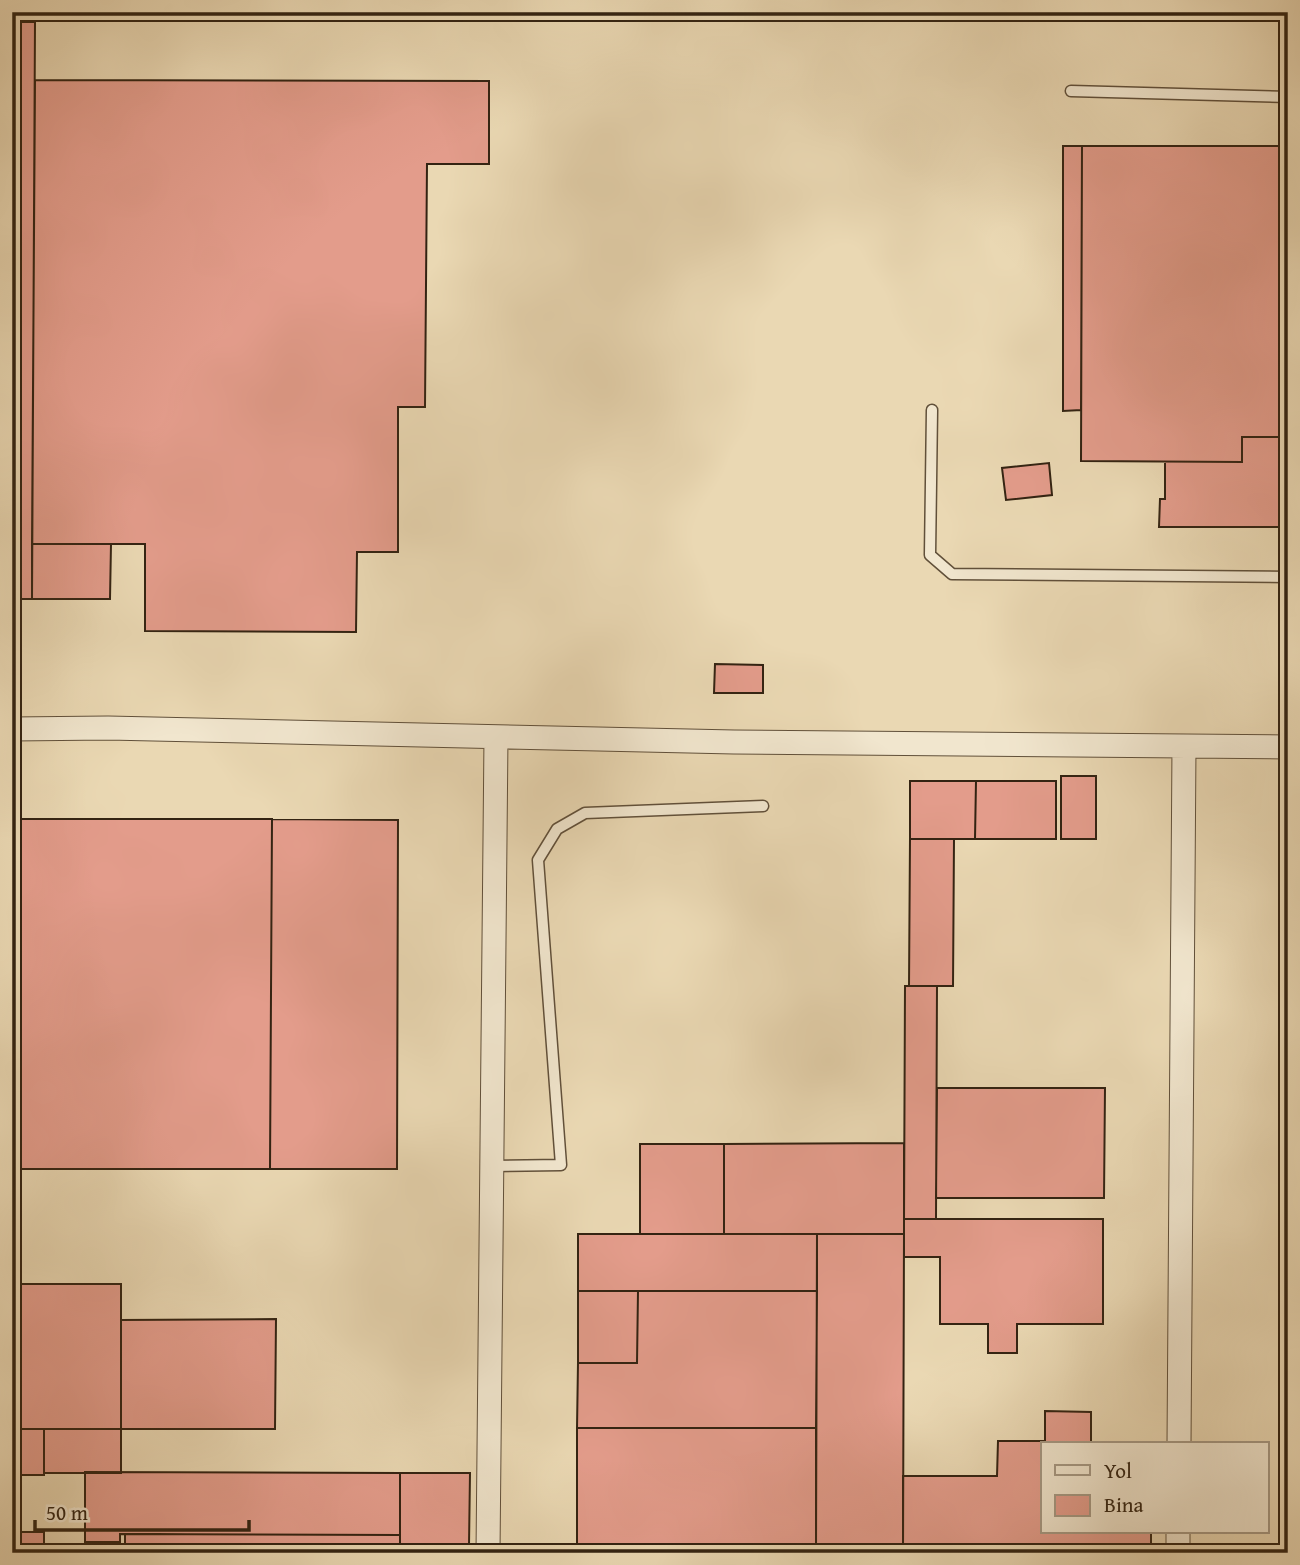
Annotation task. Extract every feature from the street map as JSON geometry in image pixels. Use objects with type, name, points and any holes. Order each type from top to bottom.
[{"type":"street","points":[[12,729],[108,728],[734,743],[1288,747]]},
{"type":"street","points":[[488,1553],[496,737]]},
{"type":"street","points":[[1179,1442],[1184,746]]},
{"type":"street","points":[[1178,1534],[1178,1553]]},
{"type":"lane","points":[[1071,91],[1288,97]]},
{"type":"lane","points":[[932,410],[930,555],[952,574],[1288,577]]},
{"type":"lane","points":[[492,1166],[561,1165],[538,860],[557,829],[585,813],[763,806]]},
{"type":"building","points":[[12,12],[30,12],[30,22],[12,22]]},
{"type":"building","points":[[12,22],[35,22],[32,599],[12,599]]},
{"type":"building","points":[[35,80],[489,81],[489,164],[427,164],[425,407],[398,407],[398,552],[357,552],[356,632],[145,631],[145,544],[32,544]]},
{"type":"building","points":[[1063,146],[1082,146],[1081,410],[1063,411]]},
{"type":"building","points":[[1082,146],[1281,146],[1280,437],[1242,437],[1242,462],[1081,461]]},
{"type":"building","points":[[1281,146],[1288,146],[1288,353],[1280,353]]},
{"type":"building","points":[[1280,390],[1288,390],[1288,423],[1280,423]]},
{"type":"building","points":[[1280,423],[1288,423],[1288,491],[1280,491]]},
{"type":"building","points":[[1242,437],[1280,437],[1280,527],[1159,527],[1160,499],[1165,499],[1165,462],[1242,462]]},
{"type":"building","points":[[1049,463],[1052,495],[1006,500],[1002,468]]},
{"type":"building","points":[[32,544],[111,544],[110,599],[32,599]]},
{"type":"building","points":[[715,664],[763,665],[763,693],[714,693]]},
{"type":"building","points":[[1061,776],[1096,776],[1096,839],[1061,839]]},
{"type":"building","points":[[910,781],[976,781],[975,839],[910,839]]},
{"type":"building","points":[[976,781],[1056,781],[1056,839],[975,839]]},
{"type":"building","points":[[12,819],[272,819],[270,1169],[12,1169]]},
{"type":"building","points":[[272,819],[398,820],[397,1169],[270,1169]]},
{"type":"building","points":[[910,839],[954,839],[953,986],[909,986]]},
{"type":"building","points":[[905,986],[937,986],[936,1219],[904,1219]]},
{"type":"building","points":[[937,1088],[1105,1088],[1104,1198],[936,1198]]},
{"type":"building","points":[[904,1143],[904,1234],[724,1234],[724,1144]]},
{"type":"building","points":[[640,1144],[724,1144],[724,1234],[640,1234]]},
{"type":"building","points":[[1288,1197],[1288,1331],[1285,1331]]},
{"type":"building","points":[[904,1219],[1103,1219],[1103,1324],[1017,1324],[1017,1353],[988,1353],[988,1324],[940,1324],[940,1257],[904,1257]]},
{"type":"building","points":[[578,1234],[817,1234],[817,1291],[578,1291]]},
{"type":"building","points":[[817,1234],[904,1234],[903,1553],[816,1553]]},
{"type":"building","points":[[12,1284],[121,1284],[121,1429],[12,1429]]},
{"type":"building","points":[[578,1291],[638,1291],[637,1363],[578,1363]]},
{"type":"building","points":[[638,1291],[817,1291],[816,1428],[577,1428],[578,1363],[637,1363]]},
{"type":"building","points":[[276,1319],[275,1429],[121,1429],[121,1320]]},
{"type":"building","points":[[1045,1411],[1091,1412],[1091,1442],[1041,1442],[1041,1534],[1151,1534],[1151,1553],[903,1553],[903,1476],[997,1476],[998,1441],[1045,1441]]},
{"type":"building","points":[[1280,1416],[1288,1416],[1288,1512],[1280,1512]]},
{"type":"building","points":[[577,1428],[816,1428],[816,1553],[577,1553]]},
{"type":"building","points":[[12,1429],[44,1429],[44,1475],[12,1475]]},
{"type":"building","points":[[44,1429],[121,1429],[121,1473],[44,1473]]},
{"type":"building","points":[[85,1472],[400,1473],[400,1535],[120,1534],[120,1542],[85,1542]]},
{"type":"building","points":[[400,1473],[470,1473],[469,1546],[400,1546]]},
{"type":"building","points":[[12,1532],[44,1532],[44,1553],[12,1553]]},
{"type":"building","points":[[125,1534],[400,1535],[400,1553],[125,1553]]}]
